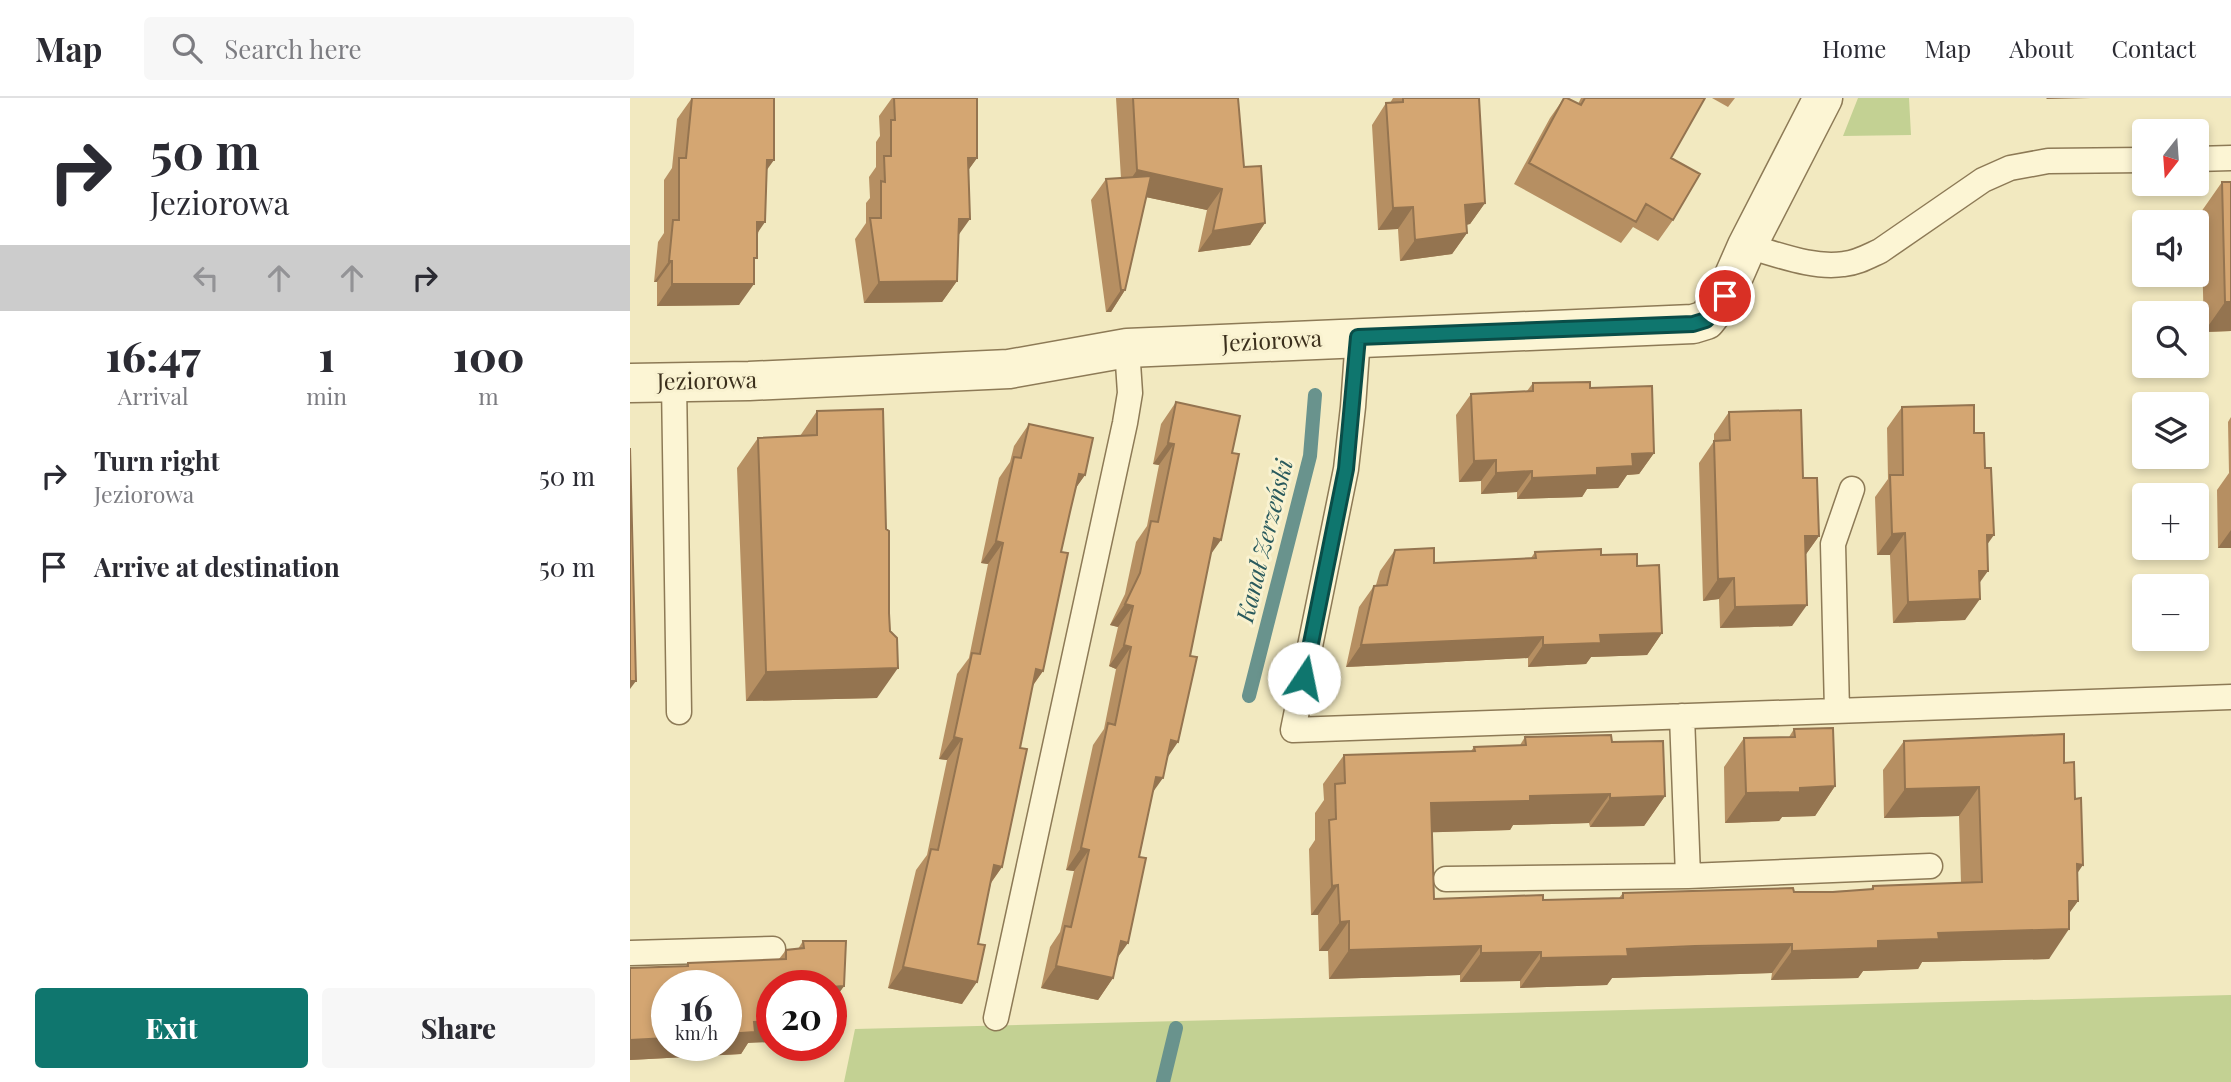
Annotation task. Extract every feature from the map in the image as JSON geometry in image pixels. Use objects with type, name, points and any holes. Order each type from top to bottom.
[{"type":"street","name":"Jeziorowa","points":[[630,383],[749,381],[1009,369],[1127,348],[1693,324],[1706,320],[1725,296],[1747,246],[1823,98]]},
{"type":"lane","points":[[2209,159],[2231,158]]},
{"type":"lane","points":[[1747,246],[1794,259],[1843,264],[1880,251],[1983,180],[2010,168],[2048,161],[2132,160]]},
{"type":"lane","points":[[1358,337],[1346,469],[1293,730],[2231,697]]},
{"type":"lane","points":[[996,1018],[1125,423],[1130,393],[1127,348]]},
{"type":"lane","points":[[674,382],[679,712]]},
{"type":"lane","points":[[1837,711],[1833,544],[1853,489]]},
{"type":"lane","points":[[1682,716],[1688,876]]},
{"type":"lane","points":[[1446,879],[1688,876],[1930,866]]},
{"type":"lane","points":[[630,953],[773,948]]},
{"type":"green space","points":[[1858,98],[1909,98],[1911,135],[1843,136]]},
{"type":"green space","points":[[2231,995],[2231,1082],[844,1082],[855,1029]]},
{"type":"building","points":[[692,98],[774,98],[774,160],[767,160],[765,222],[757,222],[754,284],[672,284],[672,261],[669,261],[673,220],[679,220],[679,158],[686,158]]},
{"type":"building","points":[[894,98],[977,98],[977,158],[968,158],[970,219],[959,219],[957,281],[879,282],[870,218],[881,218],[881,181],[885,182],[884,156],[891,156],[891,120],[895,120]]},
{"type":"building","points":[[1133,98],[1238,98],[1244,167],[1261,166],[1265,223],[1213,231],[1222,189],[1137,170]]},
{"type":"building","points":[[1403,98],[1479,98],[1485,203],[1465,205],[1467,233],[1415,240],[1413,207],[1393,208],[1386,103],[1403,102]]},
{"type":"building","points":[[1564,98],[1581,105],[1585,98],[1705,98],[1671,158],[1700,174],[1673,220],[1646,204],[1636,222],[1529,163]]},
{"type":"building","points":[[1151,176],[1125,290],[1121,290],[1106,179]]},
{"type":"building","points":[[2222,182],[2231,182],[2231,302],[2225,302]]},
{"type":"building","points":[[1590,382],[1590,388],[1652,386],[1654,453],[1632,454],[1633,466],[1597,468],[1597,475],[1532,478],[1532,471],[1496,473],[1496,460],[1474,461],[1471,394],[1533,391],[1533,383]]},
{"type":"building","points":[[1176,402],[1240,416],[1232,453],[1239,454],[1221,540],[1214,538],[1190,656],[1197,657],[1178,742],[1171,740],[1163,778],[1156,777],[1139,857],[1146,858],[1128,943],[1121,941],[1113,978],[1056,966],[1065,926],[1071,927],[1089,850],[1081,848],[1108,723],[1115,725],[1131,647],[1124,645],[1133,606],[1125,604],[1140,573],[1151,521],[1158,522],[1174,444],[1168,443]]},
{"type":"building","points":[[1974,405],[1974,433],[1984,433],[1985,468],[1991,468],[1994,535],[1987,535],[1988,571],[1979,571],[1980,599],[1908,602],[1905,533],[1892,534],[1890,475],[1903,475],[1902,407]]},
{"type":"building","points":[[883,409],[886,529],[889,531],[890,631],[897,638],[898,668],[766,672],[758,438],[817,435],[817,411]]},
{"type":"building","points":[[1801,410],[1803,478],[1817,478],[1819,536],[1805,536],[1807,605],[1735,607],[1734,578],[1718,579],[1714,441],[1730,440],[1729,412]]},
{"type":"building","points":[[1029,424],[1093,438],[1085,475],[1079,474],[1061,552],[1068,553],[1043,671],[1036,669],[1020,748],[1027,749],[1002,867],[994,865],[978,944],[985,945],[977,982],[903,967],[931,849],[938,850],[962,739],[954,737],[972,653],[980,654],[1003,543],[996,541],[1014,457],[1021,458]]},
{"type":"building","points":[[630,448],[636,681],[630,681]]},
{"type":"building","points":[[1434,548],[1434,563],[1536,558],[1535,552],[1601,549],[1601,555],[1637,554],[1637,566],[1659,565],[1662,633],[1600,635],[1601,643],[1543,645],[1543,637],[1361,645],[1374,586],[1387,585],[1395,550]]},
{"type":"building","points":[[1833,728],[1835,786],[1800,788],[1800,792],[1746,793],[1744,738],[1795,737],[1794,729]]},
{"type":"building","points":[[2064,734],[2064,763],[2074,762],[2075,799],[2081,798],[2083,865],[2077,864],[2078,901],[2069,901],[2069,929],[1938,933],[1939,939],[1878,941],[1878,948],[1792,951],[1792,944],[1695,946],[1627,949],[1628,956],[1541,958],[1541,952],[1481,953],[1481,946],[1349,950],[1349,921],[1340,922],[1338,885],[1332,886],[1329,820],[1336,819],[1335,784],[1345,783],[1344,755],[1475,751],[1474,747],[1526,745],[1525,737],[1611,735],[1612,742],[1663,741],[1665,796],[1530,796],[1530,801],[1431,803],[1434,899],[1543,895],[1543,900],[1623,898],[1623,893],[1793,888],[1794,892],[1833,892],[1873,889],[1873,886],[1982,882],[1979,787],[1905,789],[1904,741]]},
{"type":"building","points":[[803,941],[846,941],[845,970],[756,970],[755,1032],[742,1033],[742,970],[651,970],[651,1039],[630,1040],[630,968],[786,959],[786,950],[804,948]]},
{"type":"waterway","name":"Kanał Zerzeński","points":[[1249,696],[1310,456],[1315,395]]},
{"type":"waterway","name":"Kanał Zerzeński","points":[[1163,1082],[1176,1028]]},
{"type":"route","points":[[1304,678],[1346,469],[1358,337],[1693,324],[1706,320],[1725,296]]}]
